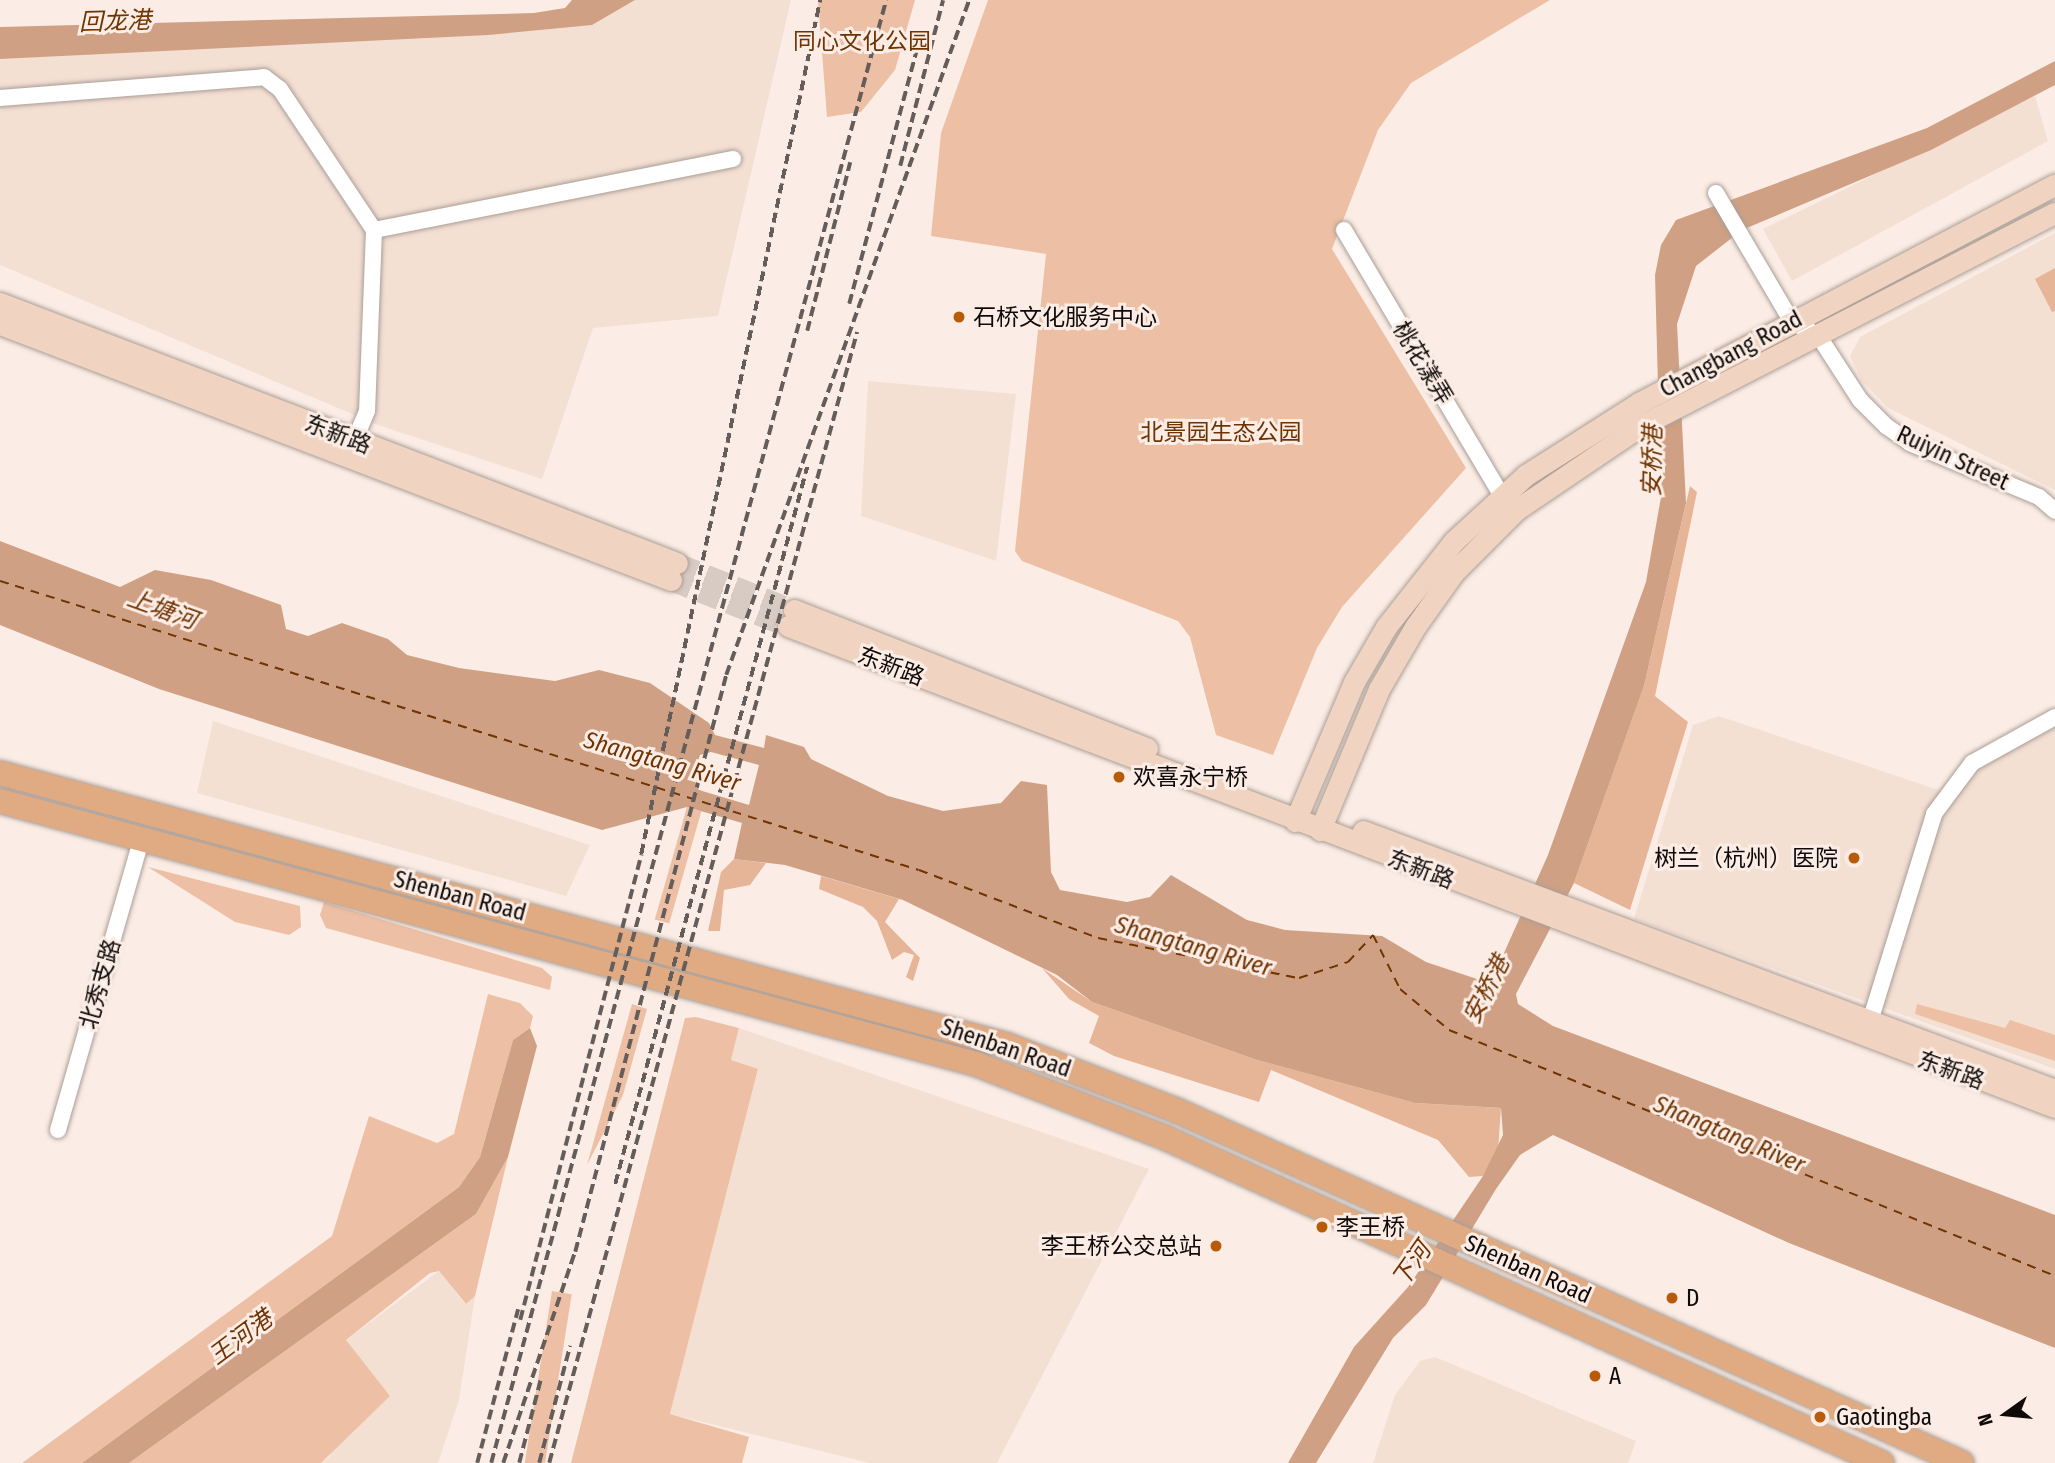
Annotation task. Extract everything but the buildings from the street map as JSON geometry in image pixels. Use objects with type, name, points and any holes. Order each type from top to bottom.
[{"type":"main road","name":"Changbang Road","points":[[1740,362],[1792,322],[2055,186]]},
{"type":"main road","name":"Changbang Road","points":[[1298,814],[1354,682],[1386,627],[1454,541],[1502,496],[1620,426],[1740,362],[1818,335],[2055,214]]},
{"type":"main road","name":"东新路","points":[[0,303],[351,449]]},
{"type":"main road","name":"东新路","points":[[0,324],[351,449],[674,572]]},
{"type":"main road","name":"Changbang Road","points":[[1322,823],[1379,689],[1454,572],[1544,487],[1620,426]]},
{"type":"main road","name":"东新路","points":[[791,618],[1867,1031],[2055,1107]]},
{"type":"main road","name":"Shenban Road","points":[[0,773],[1007,1045],[1178,1111],[1962,1463]]},
{"type":"main road","name":"Shenban Road","points":[[0,801],[142,838],[721,1000],[976,1064],[1168,1139],[1882,1463]]},
{"type":"main road","name":"东新路","points":[[1867,1031],[2055,1090]]},
{"type":"street","points":[[0,98],[264,77],[280,89],[374,230],[367,411],[351,449]]},
{"type":"street","points":[[374,230],[733,159]]},
{"type":"street","points":[[1716,193],[1792,322],[1818,335]]},
{"type":"street","name":"桃花漾弄","points":[[1344,230],[1502,496]]},
{"type":"street","name":"Ruiyin Street","points":[[1818,335],[1860,400],[1886,426],[1910,443],[2039,497],[2055,511]]},
{"type":"street","points":[[1867,1031],[1910,879],[1941,803],[1972,763],[2055,718]]},
{"type":"street","name":"北秀支路","points":[[58,1130],[142,838]]},
{"type":"shaded area","points":[[635,0],[791,0],[718,316],[593,328],[542,479],[378,425],[0,265],[0,59],[592,25]]},
{"type":"shaded area","points":[[2035,96],[2048,141],[1792,281],[1763,229]]},
{"type":"shaded area","points":[[2055,233],[2055,490],[1888,408],[1861,380],[1850,356],[1860,337]]},
{"type":"shaded area","points":[[2055,268],[2055,311],[2052,312],[2035,279]]},
{"type":"shaded area","points":[[868,381],[1016,394],[996,561],[861,516]]},
{"type":"shaded area","points":[[1690,486],[1697,492],[1655,696],[1688,722],[1630,910],[1574,883],[1644,686]]},
{"type":"shaded area","name":"树兰（杭州）医院","points":[[1719,716],[1956,796],[1988,759],[2055,727],[2055,1069],[1634,919],[1693,725]]},
{"type":"shaded area","points":[[213,721],[590,845],[566,896],[197,793]]},
{"type":"shaded area","points":[[734,859],[766,863],[750,885],[724,890],[720,931],[708,931],[721,872]]},
{"type":"shaded area","points":[[821,876],[899,899],[885,922],[920,958],[913,981],[906,977],[914,955],[904,952],[892,960],[877,921],[863,907],[819,889]]},
{"type":"shaded area","points":[[1042,968],[1092,1002],[1257,1060],[1415,1103],[1501,1108],[1498,1151],[1483,1176],[1469,1177],[1438,1140],[1271,1070],[1259,1102],[1114,1056],[1089,1043],[1099,1016],[1069,999]]},
{"type":"shaded area","points":[[739,1028],[1149,1169],[997,1463],[870,1463],[670,1414],[758,1070],[731,1060]]},
{"type":"shaded area","points":[[439,1271],[465,1304],[475,1296],[459,1400],[438,1463],[321,1463],[330,1456],[346,1340]]},
{"type":"shaded area","points":[[1435,1357],[1636,1441],[1628,1463],[1373,1463],[1395,1395],[1420,1361]]},
{"type":"green space","name":"同心文化公园","points":[[818,0],[915,0],[895,70],[861,112],[827,117]]},
{"type":"green space","name":"北景园生态公园","points":[[988,0],[1550,0],[1411,83],[1378,130],[1332,249],[1466,468],[1342,607],[1317,648],[1273,755],[1216,735],[1190,637],[1178,621],[1022,561],[1015,551],[1046,254],[931,236],[941,133]]},
{"type":"green space","points":[[687,807],[701,811],[669,924],[655,919]]},
{"type":"green space","points":[[148,867],[300,906],[301,927],[289,935],[235,922]]},
{"type":"green space","points":[[324,902],[542,968],[552,977],[550,990],[326,928],[320,915]]},
{"type":"green space","points":[[488,994],[520,1003],[533,1016],[530,1028],[513,1040],[480,1157],[459,1187],[82,1463],[22,1463],[332,1236],[369,1116],[437,1143],[454,1134]]},
{"type":"green space","points":[[632,1004],[647,1009],[623,1095],[587,1165]]},
{"type":"green space","points":[[1917,1004],[2005,1028],[2010,1020],[2055,1035],[2055,1061],[1915,1014]]},
{"type":"green space","points":[[696,1017],[739,1028],[731,1060],[758,1069],[670,1414],[749,1437],[742,1463],[571,1463],[685,1018]]},
{"type":"green space","points":[[508,1157],[475,1296],[466,1304],[439,1271],[430,1273],[346,1340],[390,1396],[321,1463],[129,1463],[476,1214]]},
{"type":"green space","points":[[552,1291],[572,1294],[545,1463],[525,1463]]},
{"type":"water","points":[[572,0],[635,0],[592,25],[488,35],[0,59],[0,27],[534,13],[565,8]]},
{"type":"water","points":[[2055,61],[2055,85],[1931,150],[1742,230],[1696,266],[1677,324],[1686,503],[1644,686],[1574,883],[1516,994],[1518,1004],[1553,1026],[2055,1215],[2055,1348],[1789,1243],[1553,1135],[1520,1155],[1496,1189],[1426,1305],[1393,1338],[1316,1463],[1288,1463],[1354,1347],[1408,1287],[1483,1176],[1503,1135],[1501,1108],[1415,1103],[1257,1060],[1092,1002],[1057,975],[903,900],[785,865],[734,859],[742,823],[687,807],[602,830],[159,689],[0,625],[0,541],[120,587],[155,570],[211,580],[281,605],[286,629],[308,636],[342,623],[388,639],[407,655],[459,668],[555,681],[599,670],[650,683],[709,723],[715,735],[764,748],[766,735],[804,747],[811,759],[888,796],[943,811],[1001,803],[1021,781],[1047,785],[1051,872],[1060,890],[1127,902],[1150,897],[1171,875],[1247,920],[1285,930],[1382,936],[1426,962],[1483,981],[1499,964],[1548,855],[1646,582],[1661,497],[1655,275],[1661,245],[1676,220],[1927,128]],"holes":[[[711,752],[759,765],[749,805],[699,790],[693,777],[700,755]]]},
{"type":"water","points":[[530,1028],[537,1046],[508,1157],[476,1214],[129,1463],[82,1463],[459,1187],[480,1157],[513,1040]]},
{"type":"ferry route","points":[[0,581],[919,870],[1098,938],[1299,978],[1348,962],[1373,935],[1400,989],[1449,1030],[2055,1276]]},
{"type":"tunnel","points":[[677,563],[794,610]]},
{"type":"tunnel","points":[[671,580],[788,626]]},
{"type":"railway","points":[[520,1320],[641,854],[820,0]]},
{"type":"railway","points":[[491,1463],[886,0]]},
{"type":"railway","points":[[900,166],[943,0]]},
{"type":"railway","points":[[503,1463],[575,1252],[726,675],[969,0]]},
{"type":"railway","points":[[849,304],[920,37]]},
{"type":"railway","points":[[807,331],[850,162]]},
{"type":"railway","points":[[549,1463],[857,332]]},
{"type":"railway","points":[[615,1184],[807,467]]},
{"type":"railway","points":[[477,1463],[518,1309]]},
{"type":"railway","points":[[539,1463],[570,1346]]},
{"type":"railway","points":[[519,1463],[541,1378]]},
{"type":"place","name":"石桥文化服务中心","points":[[959,317]]},
{"type":"place","name":"欢喜永宁桥","points":[[1119,777]]},
{"type":"place","name":"树兰（杭州）医院","points":[[1854,858]]},
{"type":"place","name":"李王桥","points":[[1322,1227]]},
{"type":"place","name":"李王桥公交总站","points":[[1216,1246]]},
{"type":"place","name":"D","points":[[1672,1298]]},
{"type":"place","name":"A","points":[[1595,1376]]},
{"type":"place","name":"Gaotingba","points":[[1820,1417]]},
{"type":"water label","name":"回龙港","points":[[115,22]]},
{"type":"water label","name":"安桥港","points":[[1653,461]]},
{"type":"water label","name":"上塘河","points":[[162,610]]},
{"type":"water label","name":"Shangtang River","points":[[662,762]]},
{"type":"water label","name":"Shangtang River","points":[[1193,947]]},
{"type":"water label","name":"安桥港","points":[[1487,990]]},
{"type":"water label","name":"Shangtang River","points":[[1729,1135]]},
{"type":"water label","name":"下河","points":[[1412,1265]]},
{"type":"water label","name":"王河港","points":[[241,1338]]}]
